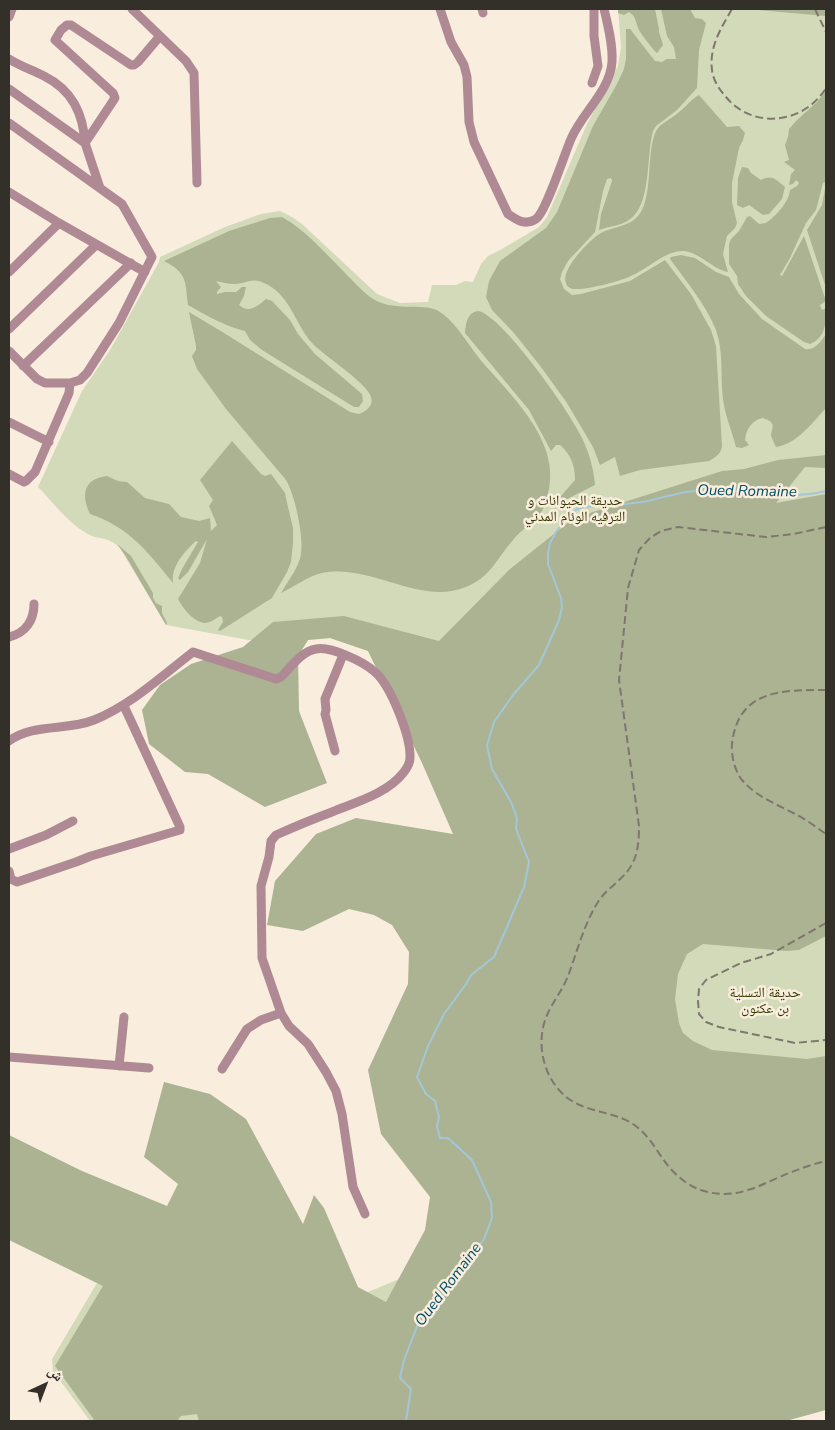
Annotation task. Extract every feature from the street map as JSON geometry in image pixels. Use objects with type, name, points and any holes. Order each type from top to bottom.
[{"type":"street","points":[[9,17],[12,9]]},
{"type":"street","points":[[132,9],[186,61],[194,73],[197,183]]},
{"type":"street","points":[[440,9],[451,42],[464,65],[467,77],[469,122],[474,142],[508,214],[518,221],[528,223],[538,218],[546,206],[573,135],[603,89],[609,74],[612,62],[611,47],[604,9]]},
{"type":"street","points":[[592,83],[598,66],[594,36],[594,9]]},
{"type":"street","points":[[85,143],[115,98],[113,93],[55,40],[61,30],[66,24],[71,25],[130,65],[138,62],[160,36]]},
{"type":"street","points":[[9,59],[54,82],[70,96],[79,111],[84,127],[85,143],[100,188]]},
{"type":"street","points":[[9,89],[85,143]]},
{"type":"street","points":[[9,123],[122,204],[152,257],[119,323],[87,373],[80,380],[46,383],[37,380],[9,351]]},
{"type":"street","points":[[9,192],[96,245],[145,272]]},
{"type":"street","points":[[9,272],[59,223]]},
{"type":"street","points":[[9,328],[96,245]]},
{"type":"street","points":[[23,366],[131,263]]},
{"type":"street","points":[[9,474],[24,482],[35,472],[69,393],[70,382]]},
{"type":"street","points":[[9,422],[49,442]]},
{"type":"street","points":[[9,637],[15,636],[25,629],[34,615],[34,604]]},
{"type":"street","points":[[9,741],[26,731],[53,729],[93,720],[124,706],[193,652],[276,679],[281,677],[307,652],[317,648],[326,649],[364,663],[376,673],[395,701],[409,745],[410,760],[405,771],[390,785],[369,797],[276,835],[271,841],[269,857],[261,886],[261,952],[281,1013],[290,1026],[308,1044],[336,1091],[342,1114],[353,1187],[365,1214]]},
{"type":"street","points":[[335,751],[324,714],[326,710],[325,699],[343,655]]},
{"type":"street","points":[[9,871],[11,879],[17,882],[91,856],[180,830],[124,706]]},
{"type":"street","points":[[9,849],[46,835],[73,821]]},
{"type":"street","points":[[222,1069],[247,1029],[261,1020],[281,1013]]},
{"type":"street","points":[[119,1066],[124,1017]]},
{"type":"street","points":[[9,1057],[149,1068]]},
{"type":"green space","name":"حديقة الحيوانات و الترفيه الوئام المدني","points":[[618,9],[826,9],[826,1244],[451,1421],[90,1421],[53,1371],[52,1359],[103,1273],[279,1329],[493,1240],[461,867],[450,818],[368,651],[330,638],[308,640],[298,656],[276,645],[166,625],[120,548],[111,541],[91,535],[79,528],[66,518],[38,487],[82,391],[110,350],[160,257],[225,227],[261,214],[280,211],[302,224],[377,294],[400,303],[428,302],[432,285],[456,285],[465,281],[473,282],[481,264],[488,256],[539,227],[547,217],[587,124],[618,66],[621,47]]},
{"type":"green space","points":[[618,9],[655,9],[663,45],[657,53],[640,32],[635,18],[629,12],[624,15],[618,13]]},
{"type":"green space","points":[[661,9],[690,9],[695,18],[702,19],[706,23],[699,50],[697,88],[677,110],[656,126],[653,131],[645,192],[636,213],[626,222],[599,230],[601,214],[612,181],[611,178],[607,179],[595,232],[568,261],[560,279],[564,289],[572,295],[581,294],[630,281],[665,260],[691,294],[711,330],[716,346],[722,446],[718,455],[709,461],[640,470],[620,476],[615,457],[600,465],[593,447],[567,403],[514,333],[492,310],[486,297],[489,281],[500,261],[546,228],[557,212],[593,126],[624,69],[626,29],[630,29],[655,61],[662,62],[667,59],[676,59],[674,47],[667,36]]},
{"type":"green space","points":[[826,9],[826,16],[758,10]]},
{"type":"green space","points":[[826,90],[826,182],[823,183],[816,210],[806,223],[780,275],[782,276],[804,236],[826,301],[820,305],[822,310],[826,308],[824,329],[819,338],[810,344],[804,342],[766,316],[746,296],[729,264],[729,244],[747,217],[750,216],[759,224],[770,220],[785,204],[790,190],[799,183],[796,180],[793,184],[789,185],[791,174],[795,170],[784,162],[789,160],[785,145],[789,129],[817,102]]},
{"type":"green space","points":[[699,95],[727,127],[739,126],[745,133],[739,148],[732,183],[732,202],[737,223],[727,236],[723,254],[728,272],[717,268],[690,252],[677,251],[664,256],[639,272],[621,280],[587,288],[569,288],[565,277],[577,255],[596,236],[629,223],[638,216],[642,210],[647,191],[654,135],[660,126]]},
{"type":"green space","points":[[742,167],[748,168],[751,173],[761,180],[771,178],[777,180],[785,187],[782,199],[769,214],[763,215],[749,205],[743,208],[737,205],[738,178]]},
{"type":"green space","points":[[826,183],[826,288],[807,230],[822,205]]},
{"type":"green space","points":[[282,217],[309,237],[363,291],[375,300],[392,306],[434,309],[446,317],[520,405],[540,437],[547,454],[550,471],[549,489],[543,509],[516,536],[488,572],[475,583],[448,591],[431,591],[359,574],[340,572],[317,574],[281,593],[296,569],[302,547],[300,527],[293,496],[286,480],[226,409],[197,369],[192,356],[196,346],[189,312],[350,412],[359,414],[366,410],[370,406],[371,397],[362,384],[314,345],[276,290],[263,282],[254,280],[235,284],[216,281],[221,287],[217,294],[236,292],[242,287],[246,287],[239,305],[243,308],[253,308],[266,299],[272,301],[290,320],[298,334],[315,354],[362,394],[363,401],[359,407],[354,407],[262,350],[250,340],[245,331],[209,317],[188,305],[184,279],[172,265],[164,261],[229,231],[270,218]]},
{"type":"green space","points":[[681,255],[695,258],[716,272],[729,277],[739,294],[762,319],[805,349],[815,347],[826,334],[826,408],[804,432],[791,442],[776,447],[771,436],[772,423],[763,418],[753,423],[748,429],[745,440],[749,445],[742,448],[736,447],[724,405],[721,356],[716,330],[707,311],[670,259],[671,257]]},
{"type":"green space","points":[[479,311],[490,317],[504,330],[551,388],[575,425],[587,449],[595,485],[559,503],[561,496],[575,480],[572,461],[560,445],[556,445],[551,451],[529,410],[465,333],[470,316],[472,313]]},
{"type":"green space","points":[[232,441],[261,474],[265,476],[271,474],[285,493],[293,528],[293,543],[291,562],[272,598],[220,631],[218,630],[223,622],[222,617],[220,616],[207,623],[196,620],[178,599],[200,563],[207,539],[188,572],[180,580],[178,578],[182,569],[198,542],[196,541],[183,555],[176,565],[173,583],[146,551],[127,533],[104,519],[90,514],[85,494],[89,484],[107,476],[118,481],[127,482],[145,498],[169,504],[181,517],[199,521],[210,518],[211,531],[217,525],[209,506],[213,500],[200,480]]},
{"type":"green space","points":[[826,455],[826,468],[805,467],[776,503],[826,494],[826,936],[799,950],[787,951],[703,944],[687,954],[678,974],[675,999],[679,1023],[683,1033],[693,1041],[712,1050],[807,1059],[826,1056],[826,1410],[786,1421],[199,1421],[197,1414],[181,1416],[177,1421],[95,1421],[55,1366],[103,1286],[9,1240],[9,1135],[82,1171],[167,1206],[178,1184],[144,1157],[164,1082],[210,1094],[246,1119],[303,1224],[314,1195],[324,1208],[358,1287],[386,1302],[425,1230],[430,1197],[381,1134],[368,1070],[408,984],[409,952],[392,925],[374,915],[349,909],[303,931],[267,925],[275,881],[316,834],[356,818],[453,834],[422,763],[368,651],[330,638],[308,640],[298,656],[299,711],[327,783],[265,807],[208,774],[185,772],[149,744],[142,710],[160,685],[191,664],[243,647],[273,622],[344,616],[439,641],[510,569],[574,518],[722,471],[744,469],[778,460]]},
{"type":"green space","points":[[117,544],[131,556],[153,593],[156,603],[162,606],[166,625],[125,555]]},
{"type":"waterway","name":"Oued Romaine","points":[[406,1421],[411,1389],[400,1378],[404,1360],[418,1324],[447,1292],[484,1239],[492,1218],[491,1202],[472,1160],[448,1138],[440,1138],[437,1126],[439,1117],[435,1101],[426,1094],[417,1077],[428,1046],[444,1014],[471,975],[494,957],[524,887],[529,862],[516,829],[517,818],[511,802],[492,769],[487,745],[494,722],[513,695],[539,665],[559,620],[562,607],[561,598],[548,564],[550,543],[566,519],[577,509],[583,507],[648,501],[698,490],[785,495],[813,494],[826,491]]},
{"type":"railway","points":[[732,9],[717,38],[712,53],[712,62],[713,74],[717,84],[737,108],[750,115],[764,118],[792,115],[805,109],[826,88]]},
{"type":"railway","points":[[815,9],[826,32]]},
{"type":"railway","points":[[826,527],[794,534],[766,537],[678,527],[661,531],[650,538],[639,550],[628,588],[619,680],[639,826],[637,849],[629,869],[601,897],[593,911],[566,981],[550,1008],[542,1035],[543,1057],[546,1068],[557,1088],[573,1102],[620,1118],[637,1127],[649,1139],[672,1170],[685,1182],[694,1187],[711,1193],[730,1194],[756,1187],[797,1170],[826,1161]]},
{"type":"railway","points":[[826,690],[794,691],[765,696],[743,712],[736,726],[732,744],[737,773],[748,786],[761,796],[801,817],[826,834]]},
{"type":"railway","points":[[826,923],[771,954],[741,963],[706,980],[699,989],[698,1001],[699,1014],[706,1022],[719,1027],[795,1043],[826,1040]]},
{"type":"park label","name":"حديقة التسلية بن عكنون","points":[[765,1002]]}]
